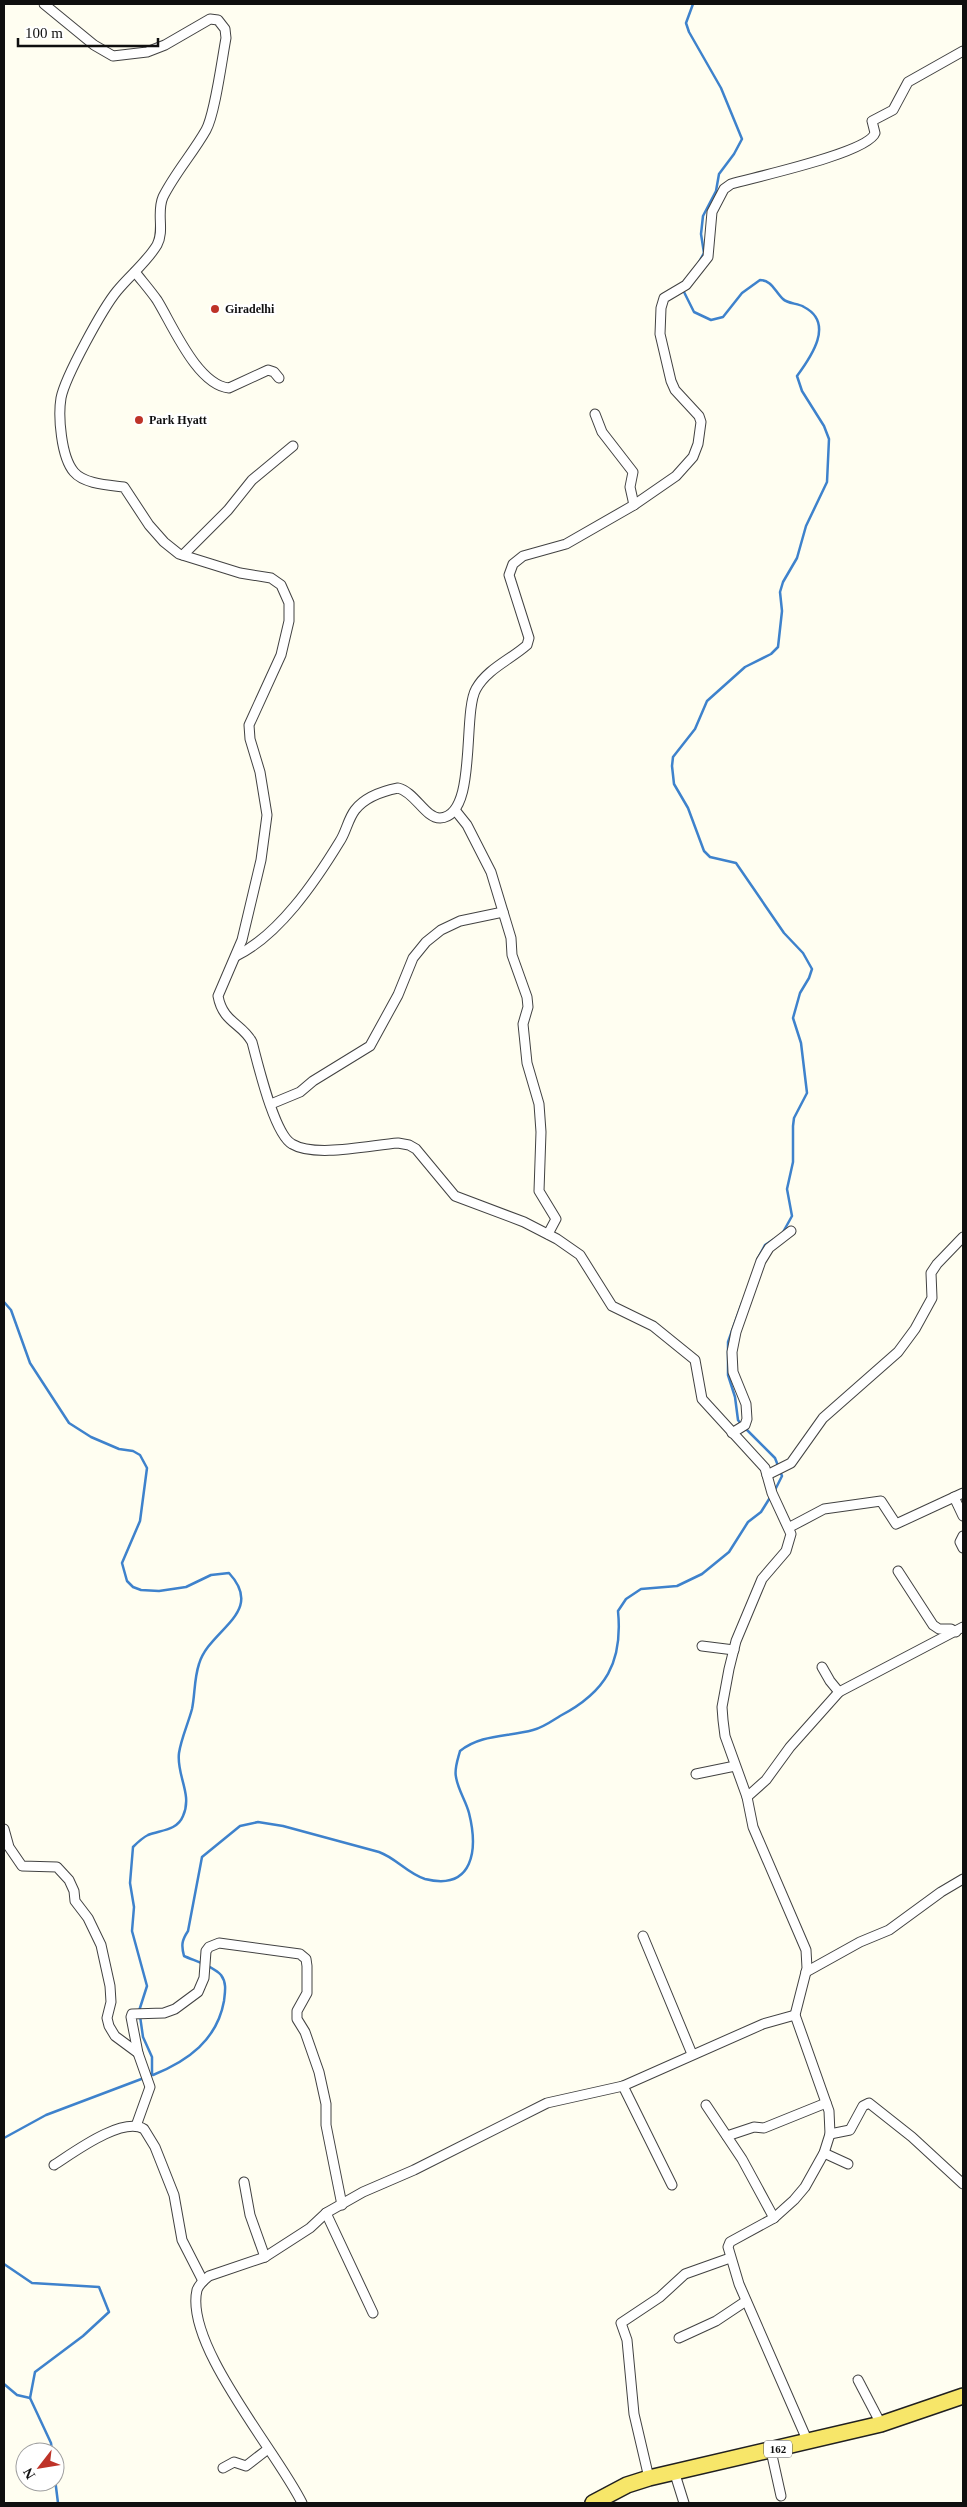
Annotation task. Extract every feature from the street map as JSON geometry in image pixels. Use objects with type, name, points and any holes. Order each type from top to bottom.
[{"type":"main road","name":"162","points":[[603,2501],[627,2485],[649,2478],[881,2424],[963,2396]]},
{"type":"street","points":[[44,4],[94,45],[113,56],[147,52],[166,45],[210,19],[218,20],[226,29],[226,38],[207,129],[162,199],[161,229],[158,244],[135,272],[116,291],[72,369],[61,398],[64,448],[74,472],[87,480],[124,487],[149,525],[164,542],[183,555],[240,573],[271,578],[282,586],[289,603],[289,621],[281,655],[249,725],[250,739],[260,772],[267,815],[261,860],[236,956],[221,985],[218,996],[220,1005],[228,1019],[248,1035],[283,1134],[293,1145],[313,1150],[398,1143],[409,1145],[416,1150],[455,1196],[524,1222],[548,1234],[580,1255],[612,1306],[653,1326],[695,1360],[702,1399],[738,1429],[761,1463],[771,1473],[772,1493],[790,1527],[791,1534],[786,1551],[762,1579],[734,1650],[722,1707],[725,1736],[748,1797],[753,1826],[762,1852],[806,1950],[806,1972],[795,2015],[826,2103],[830,2122],[830,2134],[824,2153],[805,2187],[774,2218],[730,2242],[728,2247],[730,2258],[746,2301],[808,2442]]},
{"type":"street","points":[[236,956],[266,938],[320,873],[342,838],[356,809],[373,796],[398,788],[413,796],[434,817],[442,818],[455,810],[465,780],[469,715],[475,691],[484,678],[527,645],[529,638],[509,575],[513,564],[523,556],[566,544],[634,504],[681,472],[693,457],[698,444],[699,416],[675,390],[671,382],[660,334],[661,308],[664,298],[686,285],[708,257],[712,212],[724,189],[731,184],[846,152],[868,142],[875,133],[872,121],[893,110],[908,82],[963,51]]},
{"type":"street","points":[[135,272],[156,298],[184,347],[202,372],[212,380],[223,387],[229,388],[268,370],[274,372],[279,378]]},
{"type":"street","points":[[596,414],[602,432],[633,472],[630,487],[634,504]]},
{"type":"street","points":[[183,555],[228,510],[252,480],[293,446]]},
{"type":"street","points":[[455,810],[468,825],[491,872],[511,938],[512,955],[528,1002],[523,1024],[527,1063],[540,1114],[539,1191],[556,1219],[548,1234]]},
{"type":"street","points":[[271,1104],[305,1089],[313,1081],[370,1046],[398,995],[413,958],[433,936],[460,921],[503,912]]},
{"type":"street","points":[[738,1429],[746,1404],[733,1372],[732,1352],[736,1332],[761,1261],[769,1248],[791,1231]]},
{"type":"street","points":[[771,1473],[791,1464],[823,1418],[898,1352],[915,1329],[932,1298],[931,1273],[963,1237]]},
{"type":"street","points":[[790,1527],[824,1509],[881,1501],[896,1524],[963,1493]]},
{"type":"street","points":[[954,1497],[963,1516]]},
{"type":"street","points":[[963,1536],[960,1542],[963,1548]]},
{"type":"street","points":[[898,1571],[933,1625],[939,1629],[960,1630]]},
{"type":"street","points":[[748,1797],[766,1780],[790,1747],[839,1692],[960,1630]]},
{"type":"street","points":[[702,1646],[734,1650]]},
{"type":"street","points":[[822,1666],[827,1678],[839,1692]]},
{"type":"street","points":[[696,1774],[735,1766]]},
{"type":"street","points":[[4,1829],[9,1847],[22,1866],[57,1867],[69,1880],[74,1892],[74,1901],[88,1918],[105,1959],[111,2002],[107,2018],[109,2026],[115,2036],[138,2053]]},
{"type":"street","points":[[806,1972],[860,1942],[889,1930],[941,1892],[963,1879]]},
{"type":"street","points":[[643,1936],[692,2054]]},
{"type":"street","points":[[136,2126],[150,2086],[138,2053],[130,2017],[137,2013],[164,2013],[175,2009],[198,1992],[204,1978],[206,1951],[214,1945],[230,1944],[292,1952],[303,1956],[307,1966],[307,1994],[297,2011],[297,2020],[305,2032],[319,2072],[342,2205]]},
{"type":"street","points":[[302,2503],[219,2369],[202,2335],[196,2301],[197,2288],[203,2281],[209,2276],[265,2257],[310,2228],[326,2214],[363,2192],[414,2170],[548,2103],[623,2086],[763,2024],[795,2015]]},
{"type":"street","points":[[623,2086],[672,2185]]},
{"type":"street","points":[[727,2136],[754,2127],[764,2128],[826,2103]]},
{"type":"street","points":[[830,2134],[850,2130],[863,2106],[869,2103],[912,2137],[963,2184]]},
{"type":"street","points":[[706,2105],[742,2159],[774,2218]]},
{"type":"street","points":[[54,2166],[100,2136],[128,2127],[136,2126],[144,2129],[155,2147],[174,2194],[182,2240],[203,2281]]},
{"type":"street","points":[[824,2153],[848,2164]]},
{"type":"street","points":[[244,2182],[250,2215],[265,2257]]},
{"type":"street","points":[[326,2214],[373,2313]]},
{"type":"street","points":[[649,2478],[634,2414],[627,2340],[621,2323],[660,2296],[685,2274],[730,2258]]},
{"type":"street","points":[[679,2338],[716,2320],[746,2301]]},
{"type":"street","points":[[858,2380],[881,2424]]},
{"type":"street","points":[[223,2468],[234,2462],[246,2466],[268,2449]]},
{"type":"street","points":[[771,2451],[781,2496]]},
{"type":"street","points":[[674,2471],[684,2503]]},
{"type":"waterway","points":[[693,4],[686,23],[689,32],[721,88],[742,139],[734,154],[719,174],[716,191],[703,216],[701,234],[704,253],[699,262]]},
{"type":"waterway","points":[[683,290],[694,312],[711,320],[723,317],[742,293],[760,280],[768,282],[785,301],[802,306],[813,314],[818,322],[817,340],[814,350],[797,376],[802,391],[824,426],[829,439],[827,482],[806,526],[797,558],[783,582],[780,592],[782,611],[778,647],[771,654],[745,667],[707,701],[695,729],[673,757],[672,766],[674,784],[688,808],[704,851],[710,857],[736,863],[784,933],[803,953],[812,969],[800,993],[793,1018],[801,1043],[807,1093],[794,1118],[793,1126],[793,1162],[787,1189],[792,1216],[782,1234],[765,1245],[757,1260]]},
{"type":"waterway","points":[[4,1302],[11,1310],[30,1363],[69,1423],[91,1437],[119,1449],[133,1451],[140,1455],[147,1468],[140,1521],[122,1563],[127,1581],[133,1587],[141,1590],[159,1591],[186,1587],[211,1575],[229,1573],[239,1587],[241,1599],[238,1610],[205,1652],[197,1670],[192,1709],[179,1753],[186,1800],[183,1816],[177,1825],[148,1835],[133,1847],[130,1883],[134,1907],[132,1931],[147,1986],[139,2011]]},
{"type":"waterway","points":[[741,1424],[738,1420],[735,1397],[728,1375],[728,1342],[742,1303]]},
{"type":"waterway","points":[[745,1428],[775,1458],[782,1476],[774,1492]]},
{"type":"waterway","points":[[153,2075],[189,2056],[208,2038],[215,2027],[224,2001],[225,1984],[221,1975],[209,1966],[184,1956],[183,1940],[188,1931],[202,1857],[240,1826],[258,1822],[283,1826],[379,1852],[413,1874],[425,1879],[441,1881],[454,1879],[463,1873],[469,1864],[473,1840],[469,1813],[458,1786],[456,1774],[456,1764],[460,1751],[486,1739],[540,1728],[576,1707],[589,1697],[600,1686],[614,1660],[618,1646],[618,1611],[626,1599],[641,1589],[677,1586],[702,1574],[729,1552],[748,1522],[761,1512],[771,1496]]},
{"type":"waterway","points":[[140,2016],[143,2037],[152,2057],[152,2075]]},
{"type":"waterway","points":[[4,2138],[46,2115],[144,2078]]},
{"type":"waterway","points":[[4,2264],[32,2283],[99,2287],[109,2312],[83,2336],[35,2372],[30,2398],[51,2442]]},
{"type":"waterway","points":[[4,2384],[17,2395],[30,2398]]},
{"type":"waterway","points":[[57,2492],[58,2503]]},
{"type":"place","name":"Giradelhi","points":[[215,309]]},
{"type":"place","name":"Park Hyatt","points":[[139,420]]}]
